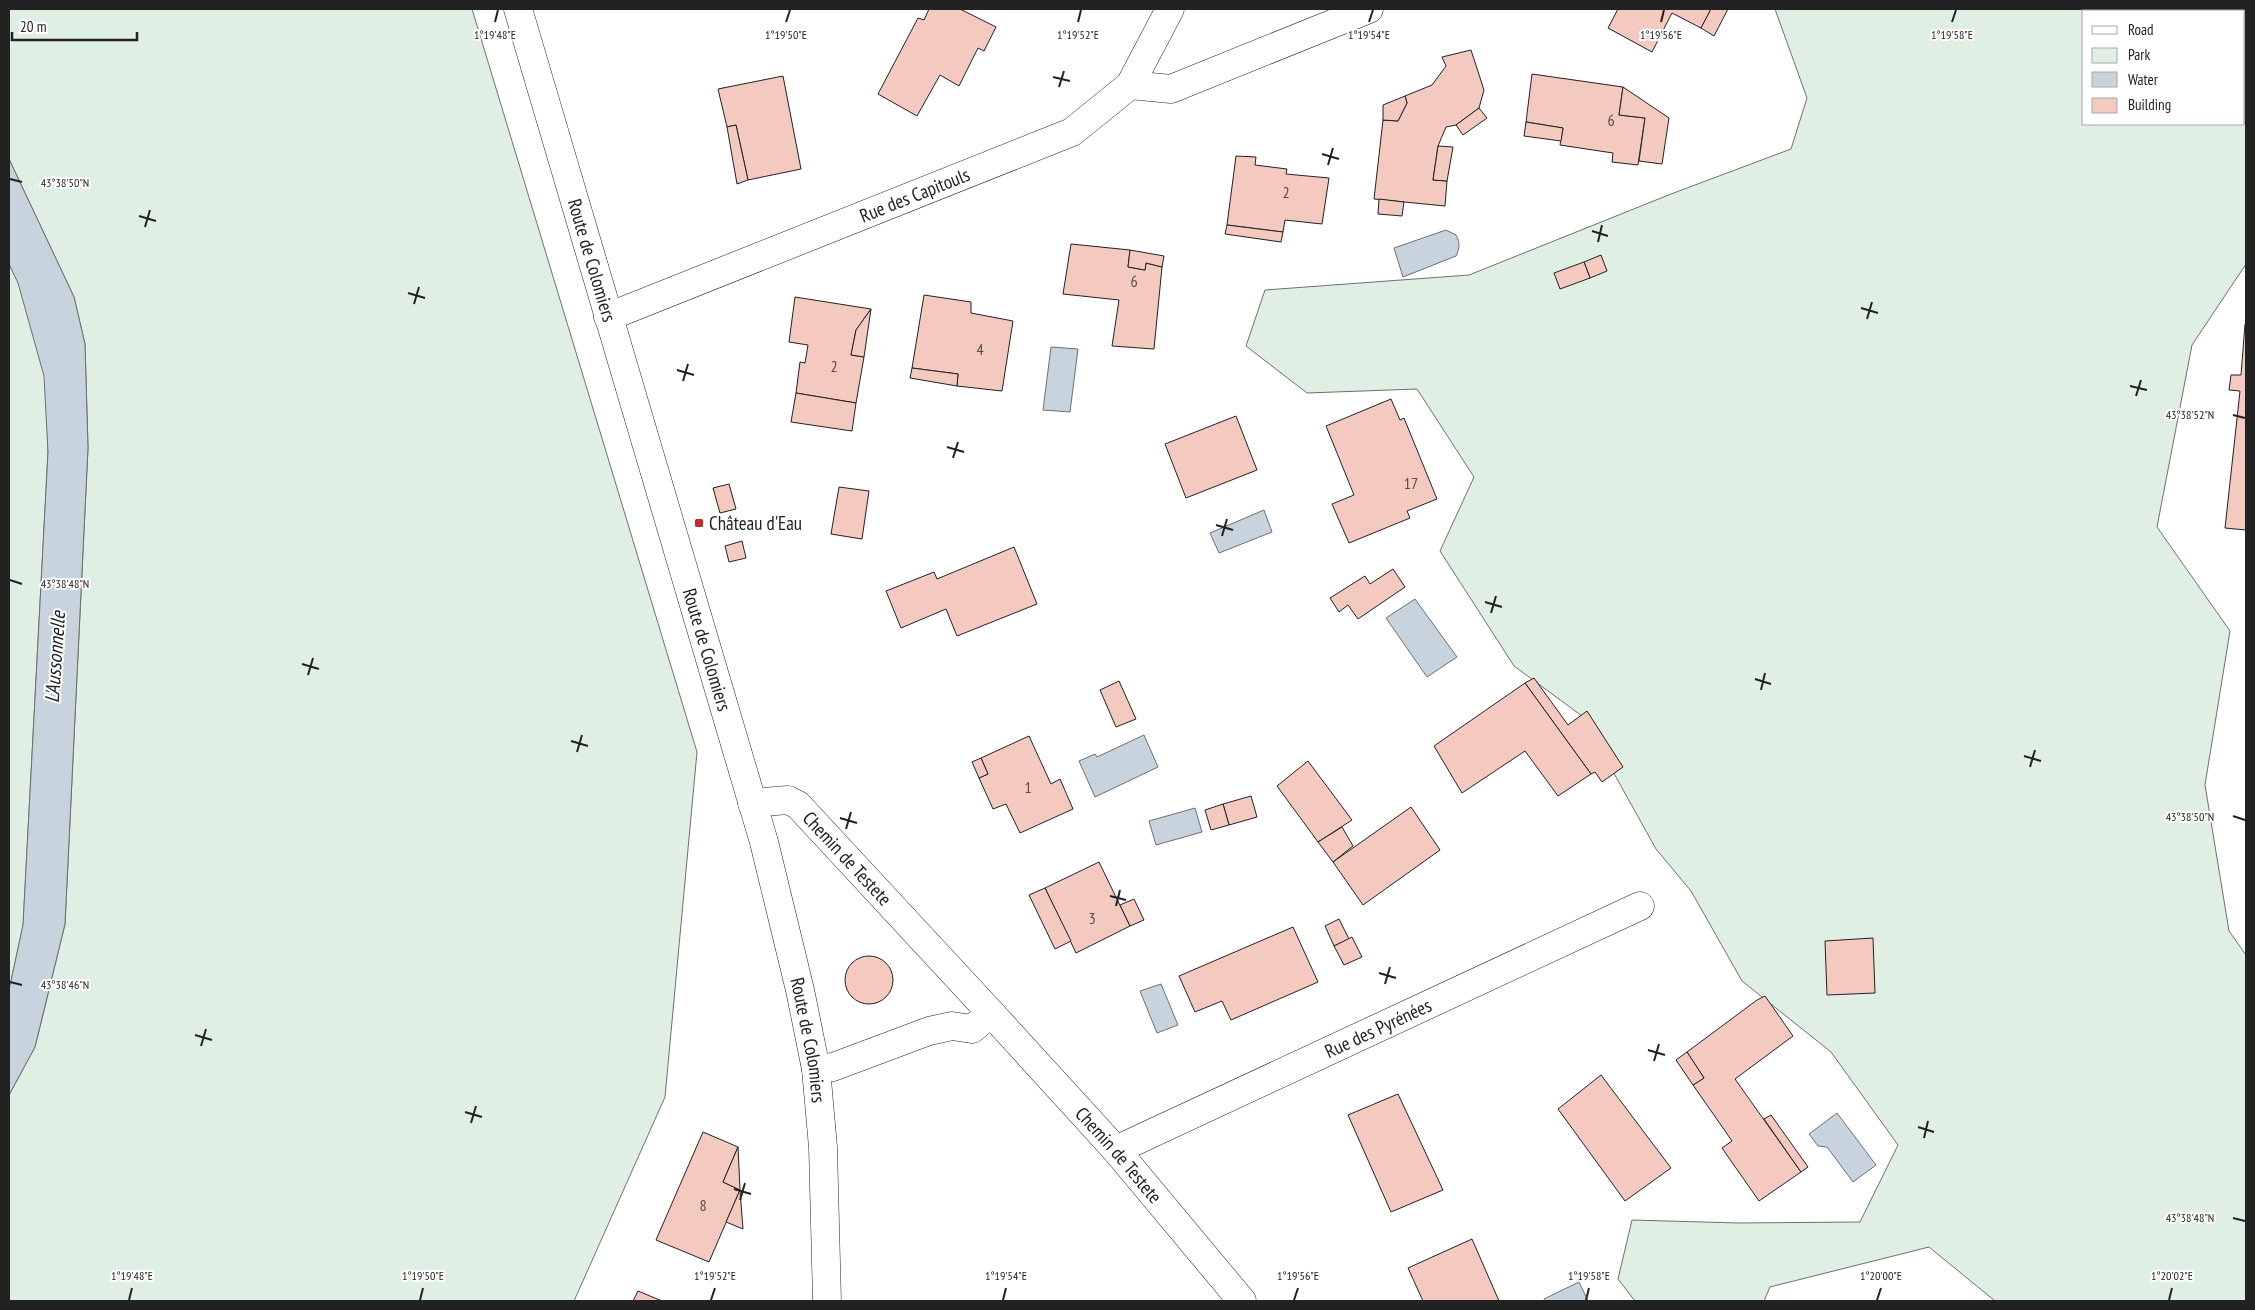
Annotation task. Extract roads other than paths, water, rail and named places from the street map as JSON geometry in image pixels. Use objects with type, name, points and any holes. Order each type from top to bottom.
[{"type":"street","name":"Route de Colomiers","points":[[518,9],[764,842],[800,990],[816,1069],[823,1147],[827,1301]]},
{"type":"street","name":"Rue des Capitouls","points":[[608,317],[1072,132],[1130,85],[1170,9]]},
{"type":"street","points":[[1130,85],[1171,89],[1369,9]]},
{"type":"street","name":"Chemin de Testete","points":[[752,803],[788,800],[798,805],[1116,1150],[1242,1301]]},
{"type":"street","name":"Rue des Pyrénées","points":[[1116,1150],[1640,906]]},
{"type":"street","points":[[816,1069],[833,1067],[929,1031],[952,1026],[972,1028],[991,1013]]},
{"type":"water","name":"L'Aussonnelle","points":[[9,159],[74,297],[85,344],[88,448],[65,924],[35,1047],[9,1095],[9,990],[23,925],[48,452],[44,376],[18,283],[9,264]]},
{"type":"water","points":[[1446,230],[1456,235],[1459,245],[1456,256],[1403,277],[1394,248]]},
{"type":"water","points":[[1051,347],[1078,349],[1070,412],[1043,410]]},
{"type":"water","points":[[1264,510],[1272,532],[1219,553],[1210,533]]},
{"type":"water","points":[[1415,599],[1457,657],[1427,677],[1386,618]]},
{"type":"water","points":[[1144,735],[1158,767],[1095,797],[1079,761],[1095,754],[1097,757]]},
{"type":"water","points":[[1195,808],[1202,832],[1156,845],[1149,821]]},
{"type":"water","points":[[1161,984],[1178,1025],[1157,1033],[1140,991]]},
{"type":"water","points":[[1837,1113],[1876,1165],[1853,1182],[1827,1147],[1818,1146],[1809,1134]]},
{"type":"water","points":[[1579,1282],[1588,1301],[1545,1301],[1544,1299]]},
{"type":"place","name":"Château d'Eau","points":[[699,523]]}]
